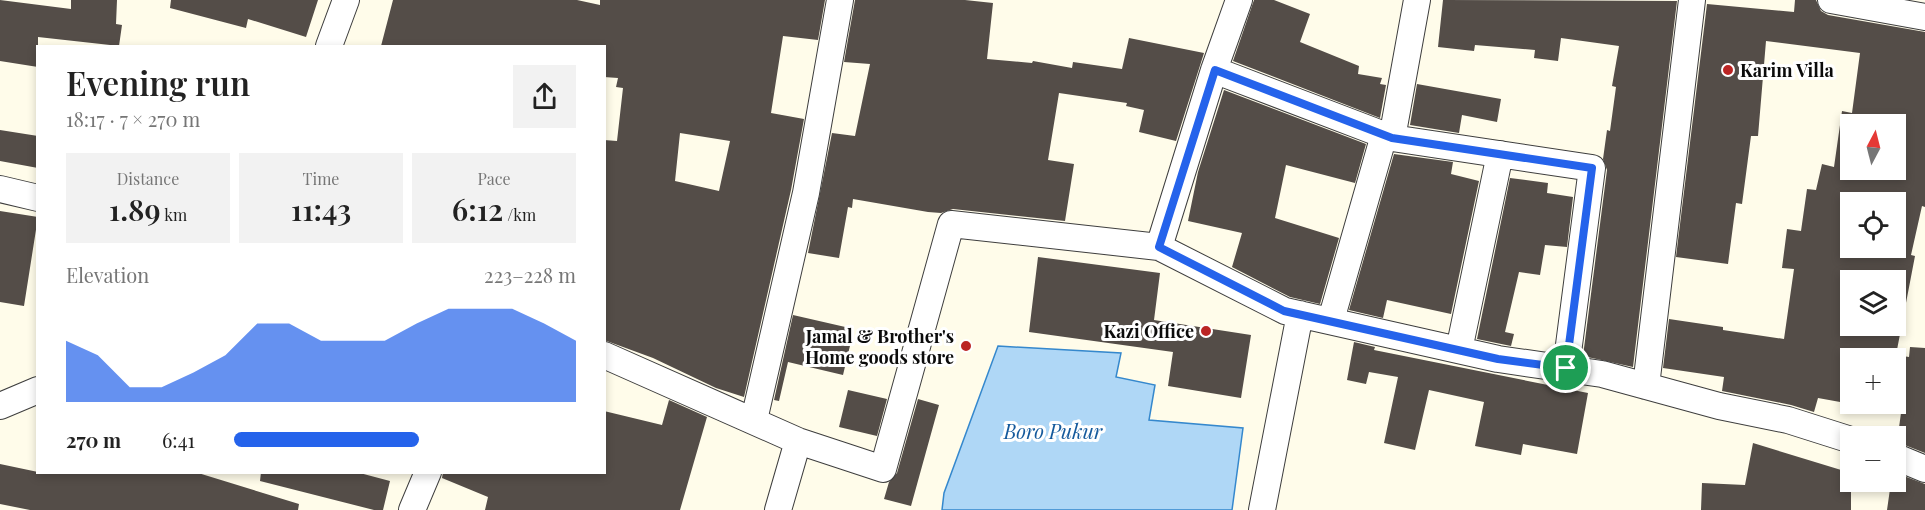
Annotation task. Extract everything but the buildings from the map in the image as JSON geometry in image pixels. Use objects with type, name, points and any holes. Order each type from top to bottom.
[{"type":"street","points":[[329,45],[346,0]]},
{"type":"street","points":[[754,420],[806,193],[840,0]]},
{"type":"street","points":[[1159,247],[1239,0]]},
{"type":"street","points":[[1331,320],[1388,137],[1418,0]]},
{"type":"street","points":[[1646,386],[1692,0]]},
{"type":"street","points":[[1831,0],[1925,17]]},
{"type":"street","points":[[1215,70],[1388,137],[1592,168],[1566,368]]},
{"type":"street","points":[[1459,350],[1500,154]]},
{"type":"street","points":[[0,189],[36,198]]},
{"type":"street","points":[[606,355],[798,441],[883,469],[951,224],[1159,247],[1284,311],[1498,359],[1566,368],[1646,386],[1719,406],[1788,420],[1840,437]]},
{"type":"street","points":[[1262,510],[1300,314]]},
{"type":"street","points":[[1,410],[36,391]]},
{"type":"street","points":[[778,510],[798,441]]},
{"type":"street","points":[[1906,461],[1925,469]]},
{"type":"street","points":[[412,510],[427,474]]},
{"type":"water","name":"Boro Pukur","points":[[998,346],[1121,353],[1116,377],[1155,385],[1149,420],[1243,428],[1232,510],[942,510],[944,493]]},
{"type":"place","name":"Karim Villa","points":[[1728,70]]},
{"type":"place","name":"Kazi Office","points":[[1206,331]]},
{"type":"place","name":"Jamal & Brother's Home goods store","points":[[966,346]]},
{"type":"route","points":[[1215,70],[1392,138],[1592,168],[1566,368],[1498,359],[1284,311],[1159,247],[1215,70]]}]
